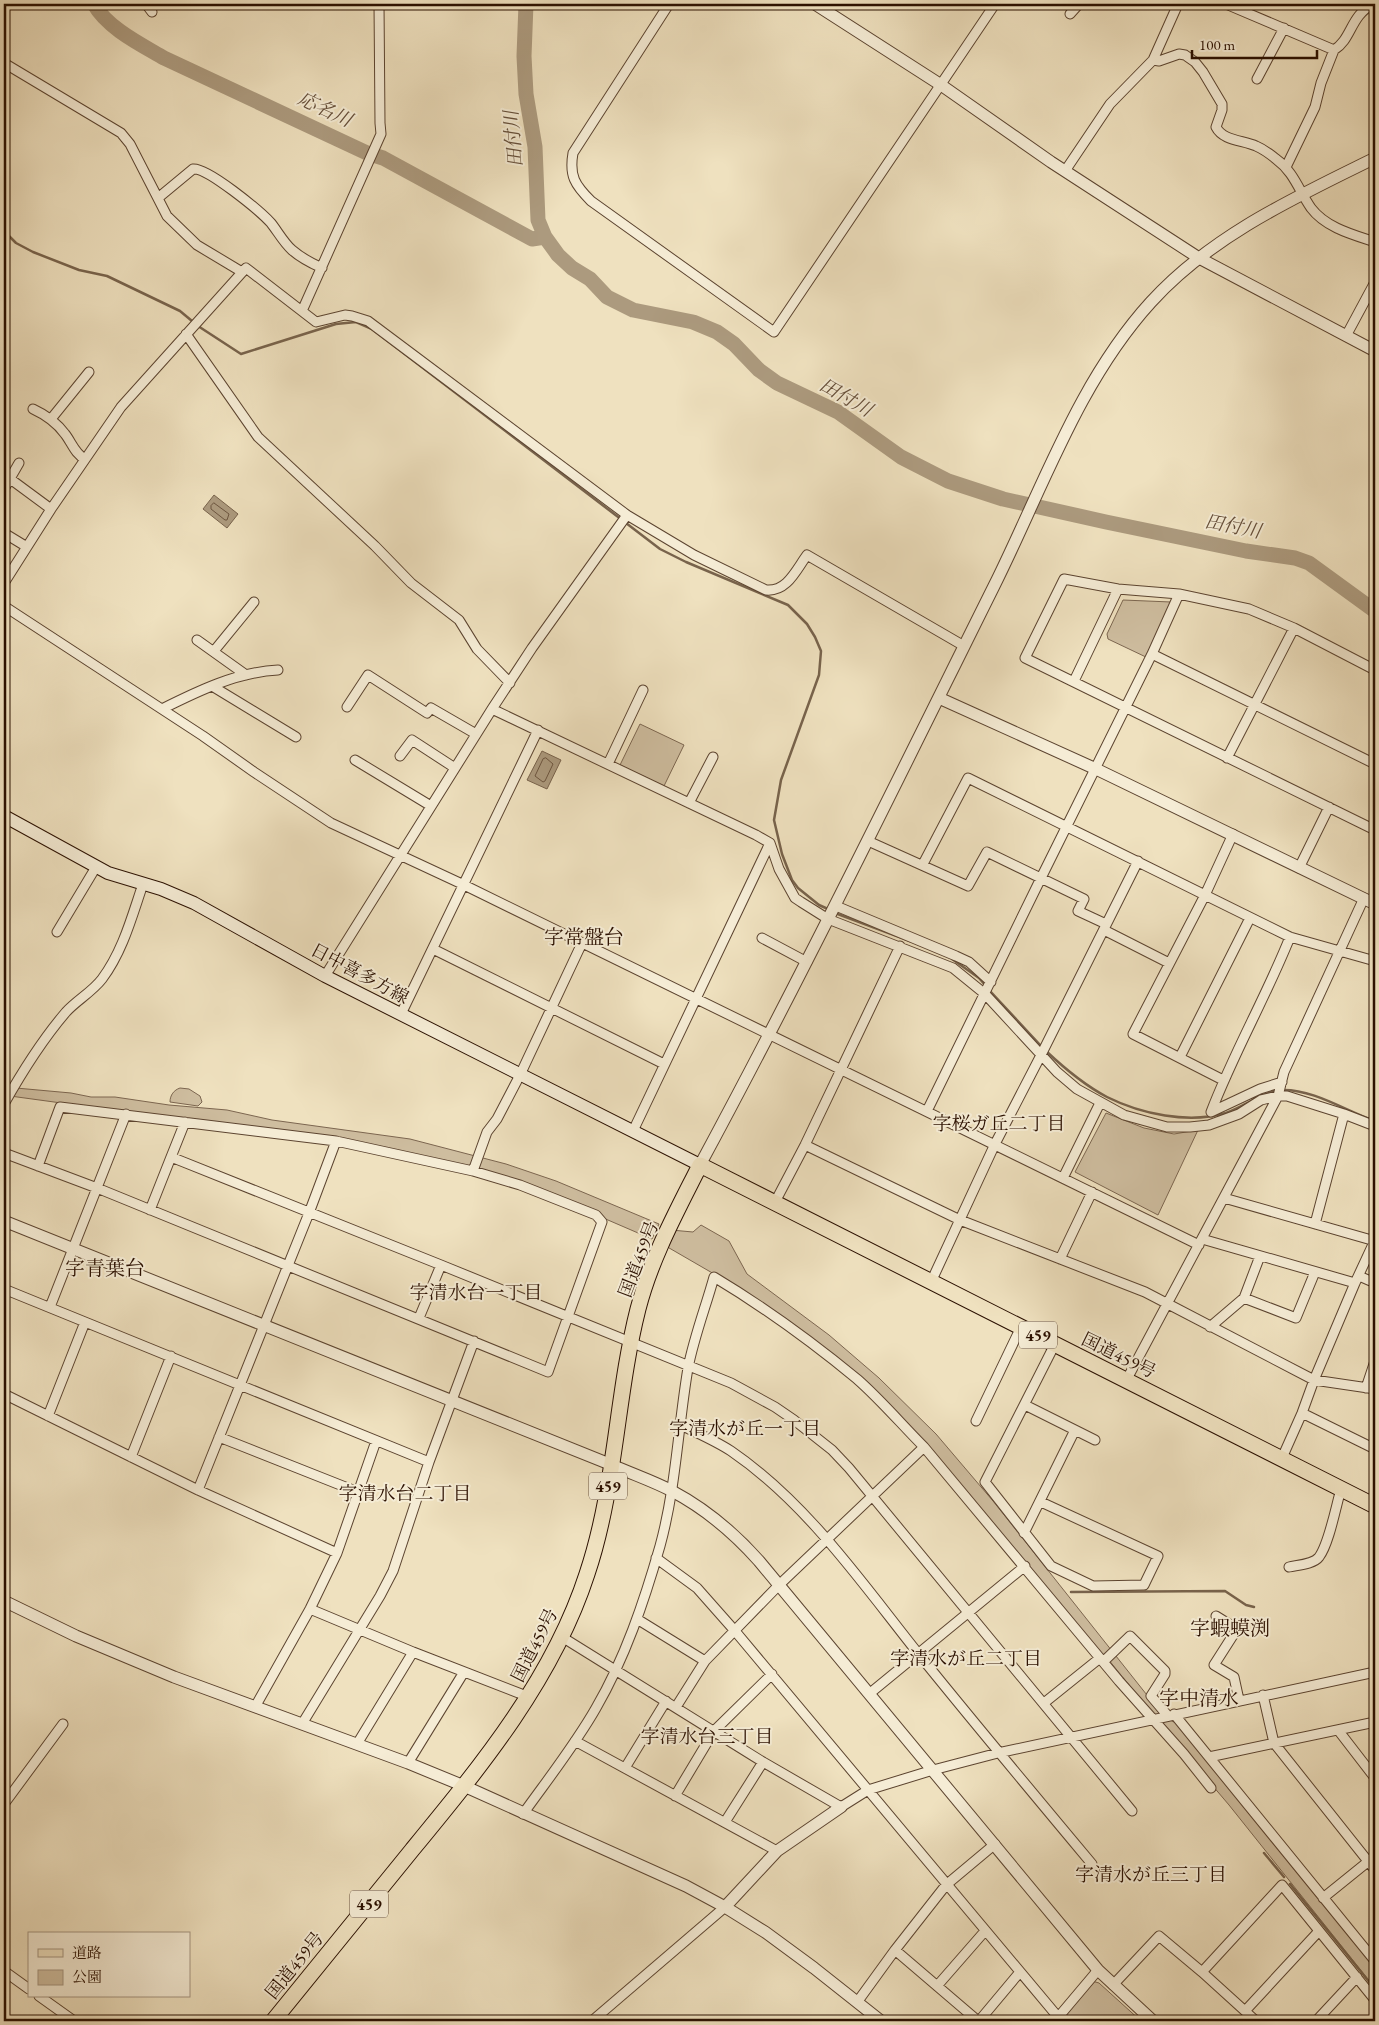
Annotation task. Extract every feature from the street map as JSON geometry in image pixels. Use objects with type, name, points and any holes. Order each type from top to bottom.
[{"type":"highway","name":"国道459号","points":[[272,2021],[464,1786],[529,1697],[562,1637],[587,1574],[596,1542],[612,1465],[631,1341],[639,1306],[664,1236],[700,1165],[774,1204],[1127,1379],[1375,1506]]},
{"type":"main road","name":"日中喜多方線","points":[[4,816],[118,877],[161,889],[194,903],[325,976],[700,1165]]},
{"type":"street","points":[[146,4],[152,12]]},
{"type":"street","points":[[302,311],[381,134],[379,4]]},
{"type":"street","points":[[669,4],[573,153],[571,172],[579,189],[591,201],[774,332],[995,4]]},
{"type":"street","points":[[815,4],[874,44],[941,85],[1065,171],[1199,258],[1375,350]]},
{"type":"street","points":[[1070,14],[1079,4]]},
{"type":"street","points":[[1065,171],[1110,104],[1153,60],[1178,4]]},
{"type":"street","points":[[1226,4],[1334,50]]},
{"type":"street","points":[[1286,167],[1315,107],[1321,83],[1334,50],[1341,44],[1360,13],[1374,4]]},
{"type":"street","points":[[1257,79],[1284,28]]},
{"type":"street","points":[[1153,60],[1159,61],[1179,54],[1191,59],[1204,72],[1222,104],[1222,110],[1216,127],[1219,132],[1224,136],[1257,146],[1286,167],[1312,210],[1326,221],[1342,230],[1375,242]]},
{"type":"street","points":[[4,63],[121,133],[130,144],[167,216],[197,245],[242,272]]},
{"type":"street","points":[[700,1165],[770,1035],[836,906],[1082,404],[1115,347],[1153,300],[1199,258],[1240,229],[1303,193],[1375,158]]},
{"type":"street","points":[[158,198],[193,169],[204,171],[258,211],[291,250],[304,260],[322,268]]},
{"type":"street","points":[[4,584],[51,510],[121,408],[246,268],[316,322],[345,315],[368,321],[627,515],[694,556],[766,590],[775,591],[781,588],[807,555],[964,646]]},
{"type":"street","points":[[1346,336],[1375,282]]},
{"type":"street","points":[[186,334],[258,437],[375,546],[411,583],[459,620],[477,649],[510,683]]},
{"type":"street","points":[[51,419],[89,372]]},
{"type":"street","points":[[33,409],[51,419],[65,433],[80,456],[86,459]]},
{"type":"street","points":[[4,489],[19,463]]},
{"type":"street","points":[[9,478],[51,510]]},
{"type":"street","points":[[325,976],[492,708],[532,648],[627,515]]},
{"type":"street","points":[[4,533],[27,547]]},
{"type":"street","points":[[1375,670],[1294,628],[1249,609],[1179,594],[1118,589],[1064,579],[1025,658],[1375,830]]},
{"type":"street","points":[[1074,682],[1118,589]]},
{"type":"street","points":[[927,1111],[1096,769],[1179,594]]},
{"type":"street","points":[[214,651],[254,602]]},
{"type":"street","points":[[4,606],[162,709],[331,823],[462,884],[1092,1192],[1201,1242],[1260,1256],[1314,1272],[1375,1282]]},
{"type":"street","points":[[1227,758],[1294,628]]},
{"type":"street","points":[[197,640],[246,675]]},
{"type":"street","points":[[1152,654],[1375,764]]},
{"type":"street","points":[[162,709],[212,686],[246,675],[278,670]]},
{"type":"street","points":[[347,707],[368,675],[427,713],[431,708],[476,734]]},
{"type":"street","points":[[212,686],[296,737]]},
{"type":"street","points":[[608,764],[643,690]]},
{"type":"street","points":[[939,698],[1096,769],[1375,904]]},
{"type":"street","points":[[492,708],[756,834],[770,843],[779,869],[795,898],[828,919],[873,938],[945,963],[963,975],[985,994],[1042,1056],[1077,1089],[1124,1115],[1147,1123],[1167,1127],[1190,1127],[1209,1124],[1239,1114],[1261,1100],[1287,1096],[1375,1126]]},
{"type":"street","points":[[401,1014],[462,884],[538,730]]},
{"type":"street","points":[[400,756],[412,740],[455,768]]},
{"type":"street","points":[[689,803],[713,757]]},
{"type":"street","points":[[355,760],[431,806]]},
{"type":"street","points":[[923,864],[968,778],[1290,937],[1375,961]]},
{"type":"street","points":[[1299,868],[1329,808]]},
{"type":"street","points":[[1223,1080],[1133,1034],[1205,895],[1233,834]]},
{"type":"street","points":[[868,841],[923,864],[968,886],[986,852],[1084,899],[1078,911],[1169,963]]},
{"type":"street","points":[[633,1131],[770,843]]},
{"type":"street","points":[[931,1282],[995,1144],[1042,1056],[1138,861]]},
{"type":"street","points":[[57,932],[96,866]]},
{"type":"street","points":[[4,1104],[7,1091],[66,1012],[96,985],[109,969],[125,938],[143,884]]},
{"type":"street","points":[[1127,1379],[1278,1096],[1284,1072],[1364,898]]},
{"type":"street","points":[[836,906],[969,962],[991,982]]},
{"type":"street","points":[[1180,1057],[1250,918]]},
{"type":"street","points":[[1282,1082],[1212,1112],[1223,1080],[1278,968],[1290,937]]},
{"type":"street","points":[[762,938],[807,962]]},
{"type":"street","points":[[473,1171],[487,1132],[497,1119],[520,1075],[582,943]]},
{"type":"street","points":[[774,1204],[805,1145],[900,946]]},
{"type":"street","points":[[433,949],[664,1064]]},
{"type":"street","points":[[1063,1178],[1100,1103]]},
{"type":"street","points":[[4,1153],[38,1166],[97,1188],[548,1372],[602,1222],[596,1215],[520,1185],[473,1171],[336,1142],[60,1107],[38,1166]]},
{"type":"street","points":[[50,1307],[126,1114]]},
{"type":"street","points":[[1315,1224],[1344,1114]]},
{"type":"street","points":[[150,1210],[184,1122]]},
{"type":"street","points":[[198,1490],[310,1213],[336,1142]]},
{"type":"street","points":[[805,1145],[960,1220],[1145,1292],[1314,1380],[1371,1389],[1375,1361]]},
{"type":"street","points":[[171,1157],[631,1341],[746,1391],[794,1420],[832,1450],[874,1496],[1132,1811]]},
{"type":"street","points":[[1060,1259],[1092,1192]]},
{"type":"street","points":[[1224,1198],[1375,1240],[1282,1458]]},
{"type":"street","points":[[4,1221],[612,1465],[672,1492],[703,1512],[734,1535],[749,1549],[1098,1970],[1153,2021]]},
{"type":"street","points":[[1210,1327],[1244,1298],[1260,1256]]},
{"type":"street","points":[[419,1318],[441,1264]]},
{"type":"street","points":[[1244,1298],[1296,1318],[1314,1272]]},
{"type":"street","points":[[524,1814],[596,1708],[616,1670],[637,1619],[656,1558],[672,1492],[689,1366],[714,1277],[804,1337],[858,1380],[924,1447],[1211,1788]]},
{"type":"street","points":[[4,1289],[429,1462]]},
{"type":"street","points":[[48,1416],[85,1322]]},
{"type":"street","points":[[976,1421],[1021,1327]]},
{"type":"street","points":[[302,1724],[393,1571],[429,1462],[474,1341]]},
{"type":"street","points":[[1040,1502],[1158,1556],[1144,1585],[1093,1586],[1051,1566],[985,1482],[1055,1344]]},
{"type":"street","points":[[131,1457],[171,1356]]},
{"type":"street","points":[[4,1394],[198,1490],[337,1553]]},
{"type":"street","points":[[1025,1405],[1095,1440]]},
{"type":"street","points":[[1302,1413],[1375,1450]]},
{"type":"street","points":[[681,1425],[730,1450],[759,1472],[794,1504],[827,1540],[998,1753],[1092,1864]]},
{"type":"street","points":[[1024,1533],[1075,1430]]},
{"type":"street","points":[[219,1438],[358,1492]]},
{"type":"street","points":[[255,1707],[310,1609],[337,1553],[376,1441]]},
{"type":"street","points":[[676,1707],[706,1661],[779,1585],[924,1447]]},
{"type":"street","points":[[1290,1567],[1319,1558],[1341,1489]]},
{"type":"street","points":[[656,1558],[696,1588],[736,1631],[1020,1972],[1056,2019],[1098,1970]]},
{"type":"street","points":[[869,1694],[1025,1566]]},
{"type":"street","points":[[4,1601],[85,1640],[174,1677],[408,1763],[464,1786],[686,1886],[765,1932],[882,2021]]},
{"type":"street","points":[[310,1609],[529,1697]]},
{"type":"street","points":[[1216,1616],[1237,1629],[1214,1665],[1234,1677],[1239,1700]]},
{"type":"street","points":[[637,1619],[706,1661]]},
{"type":"street","points":[[1044,1703],[1102,1660],[1130,1636],[1165,1671],[1151,1696],[1171,1715],[1209,1758],[1375,1961]]},
{"type":"street","points":[[562,1637],[763,1762],[841,1807]]},
{"type":"street","points":[[357,1744],[413,1652]]},
{"type":"street","points":[[408,1763],[464,1672]]},
{"type":"street","points":[[593,2021],[725,1907],[777,1851],[868,1790],[998,1753],[1375,1672]]},
{"type":"street","points":[[675,1796],[714,1731],[772,1674]]},
{"type":"street","points":[[1263,1695],[1274,1743],[1372,1859],[1375,1870]]},
{"type":"street","points":[[625,1768],[666,1701]]},
{"type":"street","points":[[1209,1758],[1375,1722]]},
{"type":"street","points":[[4,1804],[63,1724]]},
{"type":"street","points":[[1338,1730],[1375,1778]]},
{"type":"street","points":[[575,1741],[777,1851]]},
{"type":"street","points":[[725,1822],[763,1762]]},
{"type":"street","points":[[858,2002],[895,1950],[946,1885],[995,1844]]},
{"type":"street","points":[[1323,1898],[1372,1859]]},
{"type":"street","points":[[1202,1972],[1282,1885],[1375,2000]]},
{"type":"street","points":[[1245,2012],[1319,1931]]},
{"type":"street","points":[[937,1986],[985,1932]]},
{"type":"street","points":[[1113,1985],[1159,1936],[1164,1938],[1256,2021]]},
{"type":"street","points":[[895,1950],[979,2021],[1020,1972]]},
{"type":"street","points":[[4,1971],[28,1987]]},
{"type":"street","points":[[1316,2021],[1357,1977]]},
{"type":"street","points":[[43,1998],[74,2021]]},
{"type":"green space","points":[[1123,600],[1171,602],[1148,658],[1108,639],[1107,634]]},
{"type":"green space","points":[[640,724],[684,745],[664,786],[620,765]]},
{"type":"green space","points":[[16,1088],[227,1110],[272,1120],[410,1139],[506,1164],[556,1181],[659,1224],[652,1239],[536,1189],[355,1143],[10,1096]]},
{"type":"green space","points":[[180,1088],[189,1089],[200,1096],[202,1102],[198,1106],[170,1102],[173,1093]]},
{"type":"green space","points":[[1106,1113],[1144,1128],[1174,1134],[1198,1130],[1158,1215],[1075,1172]]},
{"type":"green space","points":[[701,1225],[729,1241],[747,1274],[829,1335],[879,1378],[936,1434],[993,1501],[1162,1714],[1155,1716],[1151,1712],[1108,1659],[1104,1658],[895,1414],[740,1289],[664,1245],[671,1230],[693,1232]]},
{"type":"green space","points":[[1170,1720],[1176,1723],[1375,1968],[1375,1988],[1229,1805],[1161,1725],[1162,1722]]},
{"type":"green space","points":[[1092,1981],[1099,1983],[1141,2021],[1059,2021]]},
{"type":"water","points":[[214,495],[238,514],[227,528],[203,509]]},
{"type":"water","points":[[542,751],[561,760],[547,789],[527,780]]},
{"type":"waterway","name":"応名川","points":[[94,4],[107,21],[116,28],[164,58],[367,153],[383,158],[532,239],[545,237]]},
{"type":"waterway","name":"田付川","points":[[526,4],[524,56],[526,94],[535,147],[538,220],[545,237],[558,255],[572,268],[590,279],[607,297],[633,310],[693,322],[717,332],[734,344],[759,370],[777,383],[838,412],[901,457],[948,481],[1003,499],[1106,522],[1246,551],[1295,558],[1309,563],[1375,611]]},
{"type":"waterway","points":[[4,231],[16,243],[33,252],[79,270],[107,276],[180,311],[198,326],[241,354],[336,324],[356,322],[372,329],[660,549],[788,605],[807,624],[821,651],[819,675],[781,780],[774,820],[782,854],[792,880],[798,888],[819,905],[828,909]]},
{"type":"waterway","points":[[835,913],[910,941]]},
{"type":"waterway","points":[[952,959],[979,978],[986,986]]},
{"type":"waterway","points":[[990,991],[1042,1047]]},
{"type":"waterway","points":[[1046,1051],[1075,1076],[1099,1093],[1120,1103],[1165,1116],[1196,1118],[1211,1116],[1229,1112],[1253,1100]]},
{"type":"waterway","points":[[1261,1096],[1276,1090]]},
{"type":"waterway","points":[[1282,1090],[1306,1093],[1375,1121]]},
{"type":"waterway","points":[[1071,1592],[1225,1591],[1246,1605],[1254,1607]]},
{"type":"waterway","points":[[1264,1853],[1284,1877]]},
{"type":"waterway","points":[[1290,1884],[1375,1989]]},
{"type":"district","name":"字常盤台","points":[[584,937]]},
{"type":"district","name":"字桜ガ丘二丁目","points":[[999,1123]]},
{"type":"district","name":"字青葉台","points":[[105,1268]]},
{"type":"district","name":"字清水台一丁目","points":[[476,1292]]},
{"type":"district","name":"字清水が丘一丁目","points":[[745,1428]]},
{"type":"district","name":"字清水台二丁目","points":[[405,1493]]},
{"type":"district","name":"字蝦蟆渕","points":[[1230,1628]]},
{"type":"district","name":"字清水が丘二丁目","points":[[966,1658]]},
{"type":"district","name":"字中清水","points":[[1199,1698]]},
{"type":"district","name":"字清水台三丁目","points":[[707,1736]]},
{"type":"district","name":"字清水が丘三丁目","points":[[1151,1874]]}]
